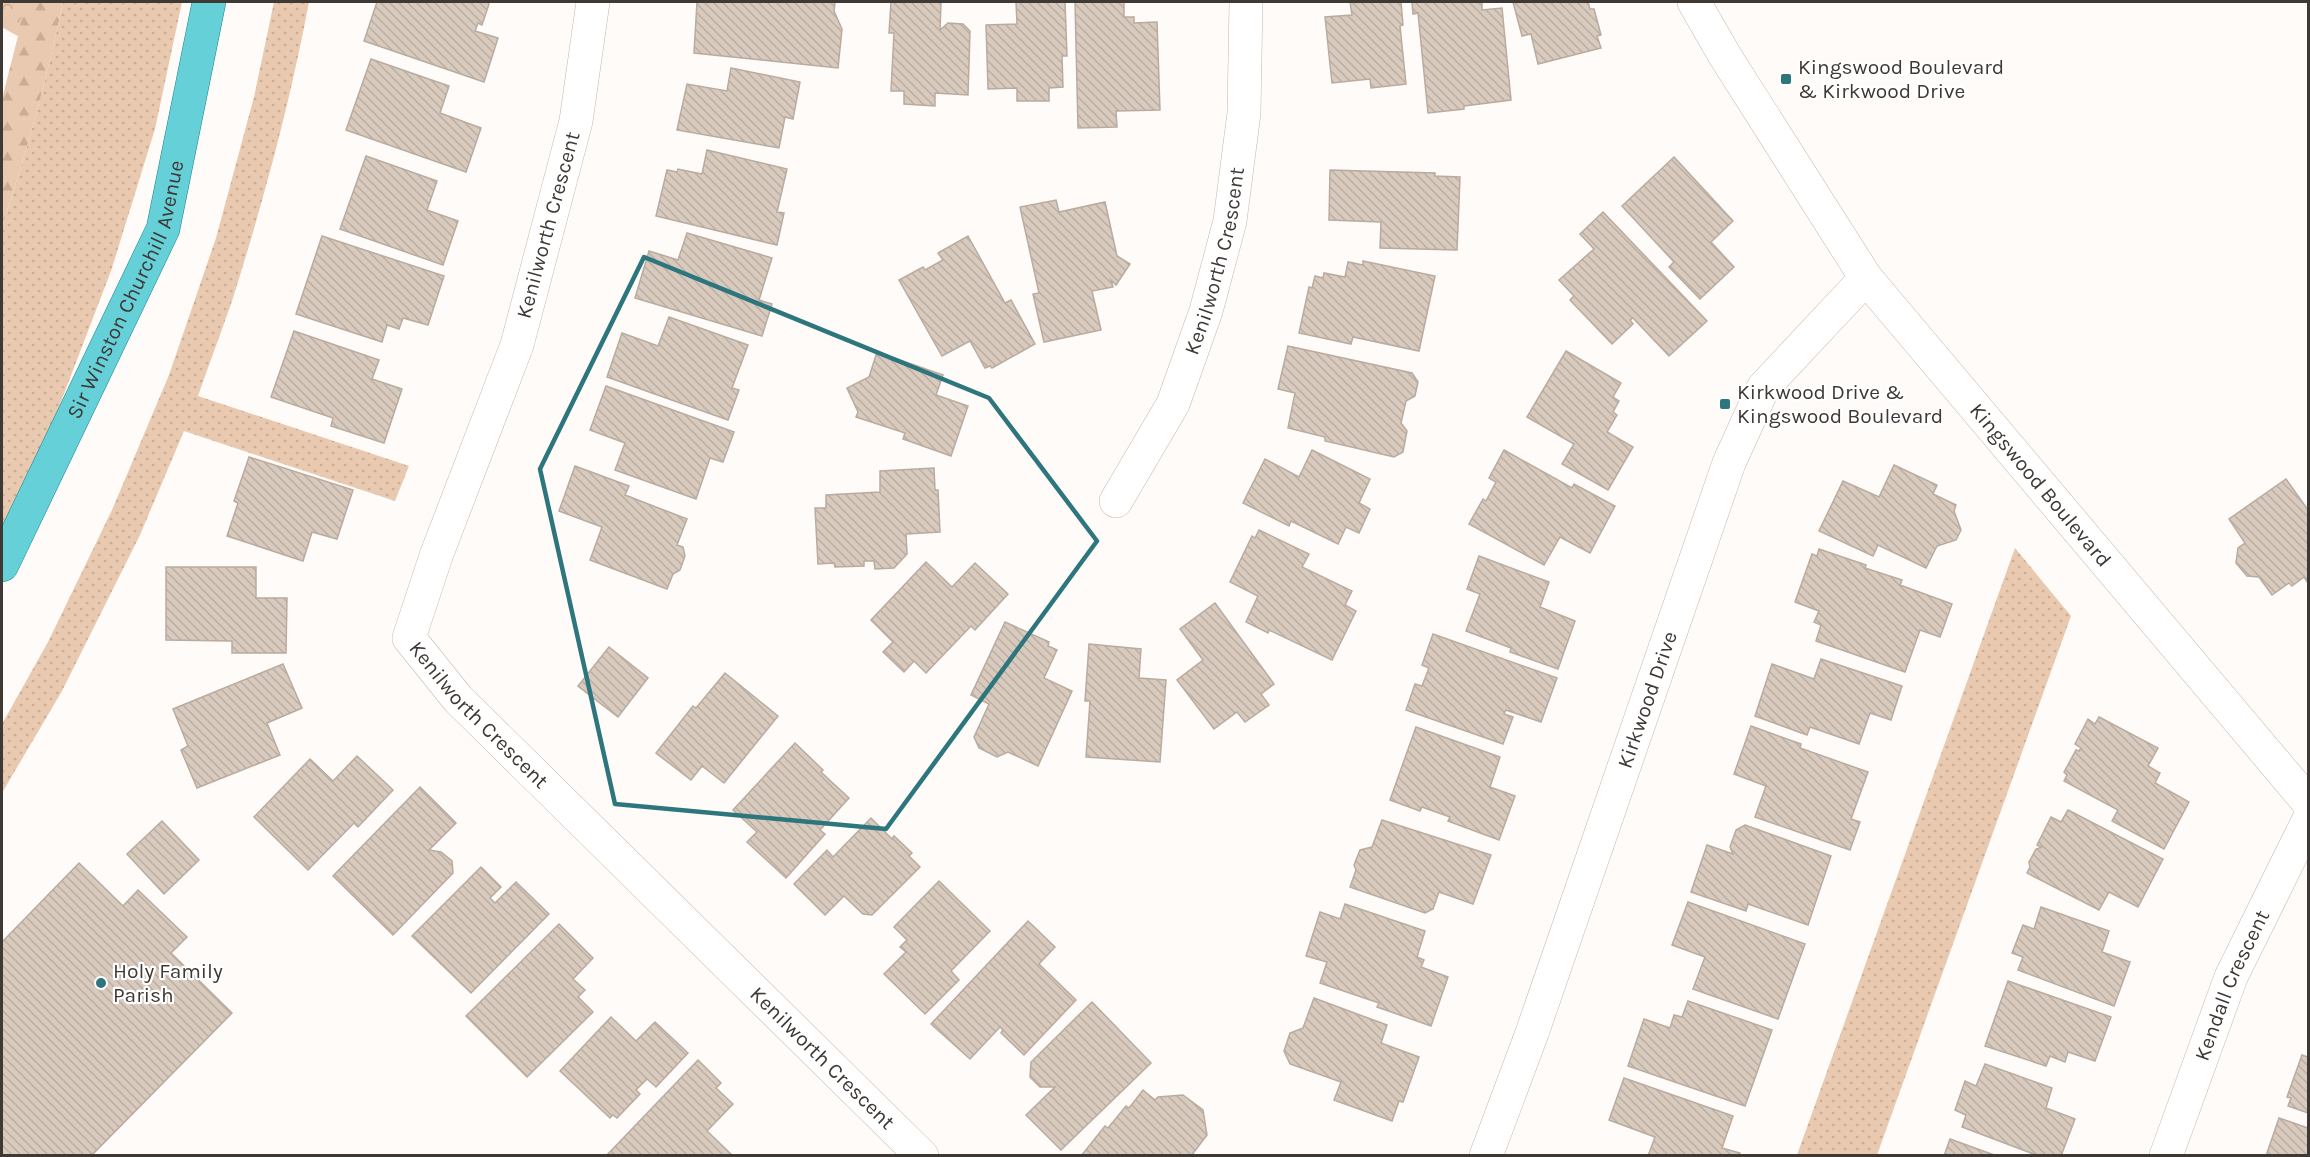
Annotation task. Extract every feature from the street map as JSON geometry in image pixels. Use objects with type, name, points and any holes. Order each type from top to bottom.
[{"type":"main road","name":"Sir Winston Churchill Avenue","points":[[2,565],[163,230],[209,2]]},
{"type":"street","name":"Kenilworth Crescent","points":[[593,2],[576,121],[517,345],[436,556],[409,638],[458,699],[922,1155]]},
{"type":"street","name":"Kenilworth Crescent","points":[[1116,501],[1173,404],[1206,311],[1230,220],[1244,113],[1246,2]]},
{"type":"street","name":"Kingswood Boulevard","points":[[1694,2],[1725,56],[1866,278],[2308,802]]},
{"type":"street","name":"Kirkwood Drive","points":[[1486,1155],[1532,1033],[1729,464],[1763,388],[1866,278]]},
{"type":"street","name":"Kendall Crescent","points":[[2166,1155],[2231,977],[2308,821]]},
{"type":"highlighted area","points":[[644,257],[989,398],[1097,541],[886,829],[615,804],[540,469]]},
{"type":"green space","points":[[2,2],[63,2],[36,115],[2,226],[2,99],[18,36],[2,27]]},
{"type":"green space","points":[[2,2],[25,2],[18,36],[2,27]]},
{"type":"green space","points":[[63,2],[182,2],[155,129],[111,271],[47,438],[2,530],[2,226],[36,115]]},
{"type":"green space","points":[[274,2],[309,2],[265,190],[232,301],[198,396],[409,466],[395,501],[184,431],[140,535],[62,691],[2,793],[2,724],[48,642],[112,510],[169,375],[216,238],[254,97]]},
{"type":"green space","points":[[2015,548],[2071,616],[1877,1155],[1797,1155]]},
{"type":"building","points":[[377,2],[487,2],[489,4],[482,25],[478,23],[475,31],[498,38],[484,82],[364,41]]},
{"type":"building","points":[[697,2],[835,2],[834,11],[842,29],[838,68],[694,53]]},
{"type":"building","points":[[891,2],[941,2],[940,30],[948,23],[963,24],[970,31],[968,95],[935,93],[935,106],[904,104],[904,91],[891,91],[894,33],[889,33]]},
{"type":"building","points":[[1016,2],[1065,2],[1067,56],[1062,56],[1063,87],[1049,88],[1049,101],[1017,101],[1017,88],[988,89],[986,25],[1017,24]]},
{"type":"building","points":[[1075,2],[1124,2],[1124,17],[1134,17],[1134,23],[1157,22],[1160,110],[1116,111],[1117,127],[1078,128]]},
{"type":"building","points":[[1350,2],[1401,2],[1403,25],[1400,26],[1406,84],[1371,88],[1370,79],[1332,83],[1325,17],[1352,15]]},
{"type":"building","points":[[1412,2],[1482,2],[1482,10],[1502,8],[1511,100],[1428,113],[1418,13],[1413,14]]},
{"type":"building","points":[[1513,2],[1588,2],[1590,9],[1594,9],[1601,35],[1597,36],[1601,48],[1538,64],[1531,34],[1522,36]]},
{"type":"building","points":[[371,59],[449,86],[440,113],[481,128],[466,172],[346,130]]},
{"type":"building","points":[[731,68],[800,82],[793,119],[785,117],[779,148],[677,130],[687,84],[727,91]]},
{"type":"building","points":[[707,150],[787,169],[777,212],[784,213],[777,245],[656,216],[667,170],[677,172],[678,169],[702,174]]},
{"type":"building","points":[[366,156],[437,181],[427,210],[458,221],[443,265],[340,229]]},
{"type":"building","points":[[1674,157],[1733,221],[1711,242],[1734,267],[1700,299],[1669,267],[1674,262],[1622,206]]},
{"type":"building","points":[[1330,170],[1435,173],[1435,176],[1460,177],[1457,250],[1380,248],[1381,222],[1329,220]]},
{"type":"building","points":[[1056,200],[1059,212],[1105,202],[1117,256],[1130,264],[1116,285],[1111,280],[1113,287],[1092,291],[1101,330],[1044,342],[1033,294],[1039,293],[1020,207]]},
{"type":"building","points":[[1603,212],[1707,321],[1669,356],[1633,318],[1630,320],[1633,324],[1612,344],[1570,300],[1574,296],[1559,280],[1594,249],[1580,234]]},
{"type":"building","points":[[687,233],[772,258],[759,300],[772,304],[762,336],[635,298],[649,251],[678,260]]},
{"type":"building","points":[[322,236],[444,276],[428,325],[403,318],[399,329],[387,325],[382,342],[296,314]]},
{"type":"building","points":[[968,236],[1005,303],[1011,300],[1035,344],[992,368],[990,366],[985,368],[970,341],[942,356],[899,280],[923,267],[925,270],[943,260],[938,253]]},
{"type":"building","points":[[1363,261],[1435,276],[1419,351],[1353,337],[1351,344],[1299,333],[1309,287],[1312,288],[1315,276],[1323,278],[1324,273],[1345,277],[1348,262],[1363,265]]},
{"type":"building","points":[[669,317],[748,345],[732,388],[739,390],[728,420],[607,377],[622,333],[658,346]]},
{"type":"building","points":[[294,331],[379,360],[372,379],[402,389],[384,443],[331,426],[333,418],[271,397]]},
{"type":"building","points":[[1288,346],[1412,373],[1418,382],[1415,396],[1406,401],[1401,423],[1407,431],[1403,452],[1394,457],[1325,441],[1325,437],[1288,428],[1295,393],[1278,389]]},
{"type":"building","points":[[1566,351],[1621,383],[1613,397],[1619,401],[1613,412],[1617,415],[1607,432],[1633,447],[1608,490],[1562,464],[1574,444],[1527,417]]},
{"type":"building","points":[[877,352],[943,375],[936,395],[968,406],[951,456],[903,439],[905,433],[856,417],[858,412],[847,388],[869,377]]},
{"type":"building","points":[[606,386],[734,432],[723,462],[710,458],[696,499],[615,470],[625,443],[590,430]]},
{"type":"building","points":[[1312,450],[1370,479],[1359,503],[1370,509],[1359,533],[1346,527],[1338,544],[1291,521],[1289,526],[1243,503],[1265,459],[1299,477]]},
{"type":"building","points":[[1504,450],[1572,488],[1574,484],[1615,506],[1590,553],[1560,537],[1544,565],[1469,524],[1483,499],[1486,501],[1496,482],[1489,478]]},
{"type":"building","points":[[249,457],[353,490],[337,539],[312,532],[303,561],[227,536],[238,503],[234,501]]},
{"type":"building","points":[[1894,465],[1937,485],[1933,494],[1956,505],[1954,511],[1961,530],[1956,540],[1937,546],[1926,568],[1878,545],[1873,556],[1819,531],[1843,481],[1879,497]]},
{"type":"building","points":[[575,466],[629,486],[625,495],[687,519],[677,545],[683,547],[685,556],[680,570],[673,574],[667,589],[590,560],[602,527],[559,511]]},
{"type":"building","points":[[934,468],[935,490],[938,490],[940,532],[906,534],[907,554],[894,568],[875,569],[874,561],[864,561],[864,566],[835,567],[834,563],[818,564],[815,508],[826,508],[826,495],[880,492],[880,471]]},
{"type":"building","points":[[2286,479],[2308,510],[2308,583],[2304,577],[2292,586],[2289,583],[2272,595],[2259,577],[2247,576],[2236,563],[2238,548],[2245,543],[2229,519]]},
{"type":"building","points":[[1259,530],[1309,554],[1302,567],[1352,591],[1345,605],[1356,611],[1332,660],[1269,630],[1268,633],[1246,622],[1258,596],[1230,582],[1252,536],[1255,538]]},
{"type":"building","points":[[1819,549],[1866,565],[1865,568],[1902,580],[1900,585],[1952,604],[1940,637],[1920,630],[1905,672],[1816,641],[1821,625],[1814,622],[1819,611],[1795,602],[1812,554],[1817,556]]},
{"type":"building","points":[[1479,556],[1549,582],[1540,607],[1575,621],[1558,669],[1510,652],[1511,648],[1466,631],[1480,594],[1467,589]]},
{"type":"building","points":[[926,562],[952,587],[975,563],[1008,594],[975,630],[971,626],[926,673],[914,661],[904,672],[883,652],[893,642],[871,620]]},
{"type":"building","points":[[166,567],[256,567],[256,598],[287,598],[286,653],[232,653],[232,641],[166,640]]},
{"type":"building","points":[[1215,603],[1274,684],[1261,694],[1269,705],[1245,722],[1237,712],[1214,729],[1177,680],[1203,660],[1180,629]]},
{"type":"building","points":[[1005,622],[1049,642],[1048,646],[1057,650],[1044,678],[1072,691],[1038,766],[1008,752],[997,757],[979,748],[974,737],[989,704],[971,695]]},
{"type":"building","points":[[1433,634],[1557,678],[1541,722],[1506,710],[1504,714],[1513,717],[1503,744],[1406,710],[1415,684],[1422,686],[1429,668],[1422,665]]},
{"type":"building","points":[[1089,644],[1141,649],[1139,678],[1166,680],[1160,762],[1086,757],[1090,701],[1085,701]]},
{"type":"building","points":[[609,647],[648,678],[618,717],[578,686]]},
{"type":"building","points":[[1821,659],[1902,686],[1891,720],[1870,713],[1859,744],[1810,727],[1807,735],[1755,716],[1772,664],[1814,679]]},
{"type":"building","points":[[283,664],[302,708],[267,723],[280,755],[197,788],[181,750],[188,746],[173,709]]},
{"type":"building","points":[[725,673],[778,716],[724,783],[702,766],[691,780],[656,753],[693,706],[696,708]]},
{"type":"building","points":[[2099,717],[2158,748],[2148,766],[2160,773],[2155,783],[2189,802],[2164,849],[2112,821],[2118,810],[2064,781],[2067,775],[2064,772],[2076,750],[2079,751],[2081,748],[2075,744],[2088,719],[2095,724]]},
{"type":"building","points":[[1751,726],[1801,744],[1800,748],[1868,772],[1851,819],[1860,822],[1850,850],[1755,817],[1766,786],[1734,774]]},
{"type":"building","points":[[1416,727],[1500,757],[1490,787],[1515,796],[1499,840],[1448,821],[1450,817],[1422,807],[1420,811],[1390,800]]},
{"type":"building","points":[[795,743],[849,798],[820,830],[825,834],[786,878],[747,842],[757,832],[733,810]]},
{"type":"building","points":[[357,756],[393,790],[358,827],[354,823],[308,870],[254,817],[310,759],[333,781]]},
{"type":"building","points":[[420,787],[456,823],[429,850],[441,852],[452,861],[453,873],[393,935],[333,876]]},
{"type":"building","points":[[2068,810],[2163,859],[2138,907],[2109,892],[2099,910],[2027,873],[2030,867],[2029,862],[2036,849],[2042,847],[2037,845],[2051,817],[2061,822]]},
{"type":"building","points":[[871,818],[892,839],[894,836],[912,853],[909,856],[920,867],[872,915],[863,914],[844,896],[825,915],[794,884],[827,850],[833,857]]},
{"type":"building","points":[[1382,820],[1491,855],[1473,904],[1439,892],[1433,909],[1425,913],[1350,887],[1356,870],[1354,865],[1360,850],[1372,847]]},
{"type":"building","points":[[162,821],[199,860],[164,894],[127,854]]},
{"type":"building","points":[[1745,825],[1831,856],[1808,925],[1748,904],[1746,911],[1691,892],[1707,845],[1733,854],[1730,847],[1736,830]]},
{"type":"building","name":"Holy Family Parish","points":[[79,863],[123,906],[138,890],[187,937],[171,953],[232,1013],[91,1156],[2,1156],[2,942]]},
{"type":"building","points":[[481,867],[501,887],[490,898],[495,903],[516,882],[549,914],[471,993],[412,936]]},
{"type":"building","points":[[939,881],[990,931],[951,971],[959,980],[925,1014],[884,974],[906,952],[900,947],[907,940],[894,927]]},
{"type":"building","points":[[1688,902],[1805,944],[1778,1019],[1693,989],[1705,957],[1672,945]]},
{"type":"building","points":[[1345,904],[1425,931],[1417,957],[1424,960],[1421,967],[1448,977],[1431,1026],[1377,1007],[1379,1003],[1320,983],[1327,962],[1306,956],[1320,912],[1340,919]]},
{"type":"building","points":[[2041,907],[2109,931],[2102,952],[2130,962],[2114,1006],[2018,970],[2023,957],[2012,953],[2023,925],[2034,929]]},
{"type":"building","points":[[1028,921],[1055,947],[1039,964],[1076,1000],[1024,1055],[1001,1033],[1003,1030],[1000,1027],[970,1059],[931,1024]]},
{"type":"building","points":[[559,924],[593,958],[573,979],[585,990],[578,997],[593,1012],[527,1077],[466,1016]]},
{"type":"building","points":[[2008,981],[2111,1017],[2095,1061],[2068,1052],[2065,1062],[2050,1056],[2046,1066],[1985,1046]]},
{"type":"building","points":[[1314,998],[1387,1025],[1381,1043],[1419,1057],[1403,1102],[1399,1101],[1392,1121],[1334,1100],[1341,1082],[1290,1064],[1284,1051],[1290,1033],[1303,1028]]},
{"type":"building","points":[[1688,1001],[1772,1030],[1745,1106],[1628,1066],[1644,1019],[1670,1028],[1674,1015],[1682,1017]]},
{"type":"building","points":[[1092,1002],[1151,1063],[1061,1150],[1026,1115],[1055,1087],[1040,1087],[1030,1077],[1031,1062]]},
{"type":"building","points":[[611,1017],[636,1041],[655,1022],[688,1053],[656,1087],[647,1079],[636,1090],[640,1094],[617,1118],[613,1115],[610,1118],[560,1071]]},
{"type":"building","points":[[2302,1055],[2308,1057],[2308,1113],[2288,1106],[2291,1098],[2287,1097]]},
{"type":"building","points":[[698,1060],[721,1083],[716,1088],[733,1104],[707,1131],[732,1155],[606,1156]]},
{"type":"building","points":[[1985,1064],[2052,1088],[2046,1108],[2075,1119],[2061,1156],[2039,1156],[1962,1127],[1966,1115],[1955,1110],[1965,1081],[1976,1086]]},
{"type":"building","points":[[1624,1078],[1733,1116],[1722,1148],[1740,1153],[1739,1156],[1648,1156],[1655,1137],[1609,1120]]},
{"type":"building","points":[[1143,1090],[1155,1100],[1158,1097],[1183,1095],[1203,1110],[1207,1135],[1191,1156],[1081,1156],[1105,1126],[1108,1128],[1126,1106],[1129,1108]]},
{"type":"building","points":[[2279,1118],[2308,1128],[2308,1156],[2266,1156]]},
{"type":"building","points":[[1950,1139],[1997,1156],[1944,1156]]},
{"type":"place","name":"Kingswood Boulevard & Kirkwood Drive","points":[[1786,79]]},
{"type":"place","name":"Kirkwood Drive & Kingswood Boulevard","points":[[1725,404]]},
{"type":"place","name":"Holy Family Parish","points":[[101,983]]}]
